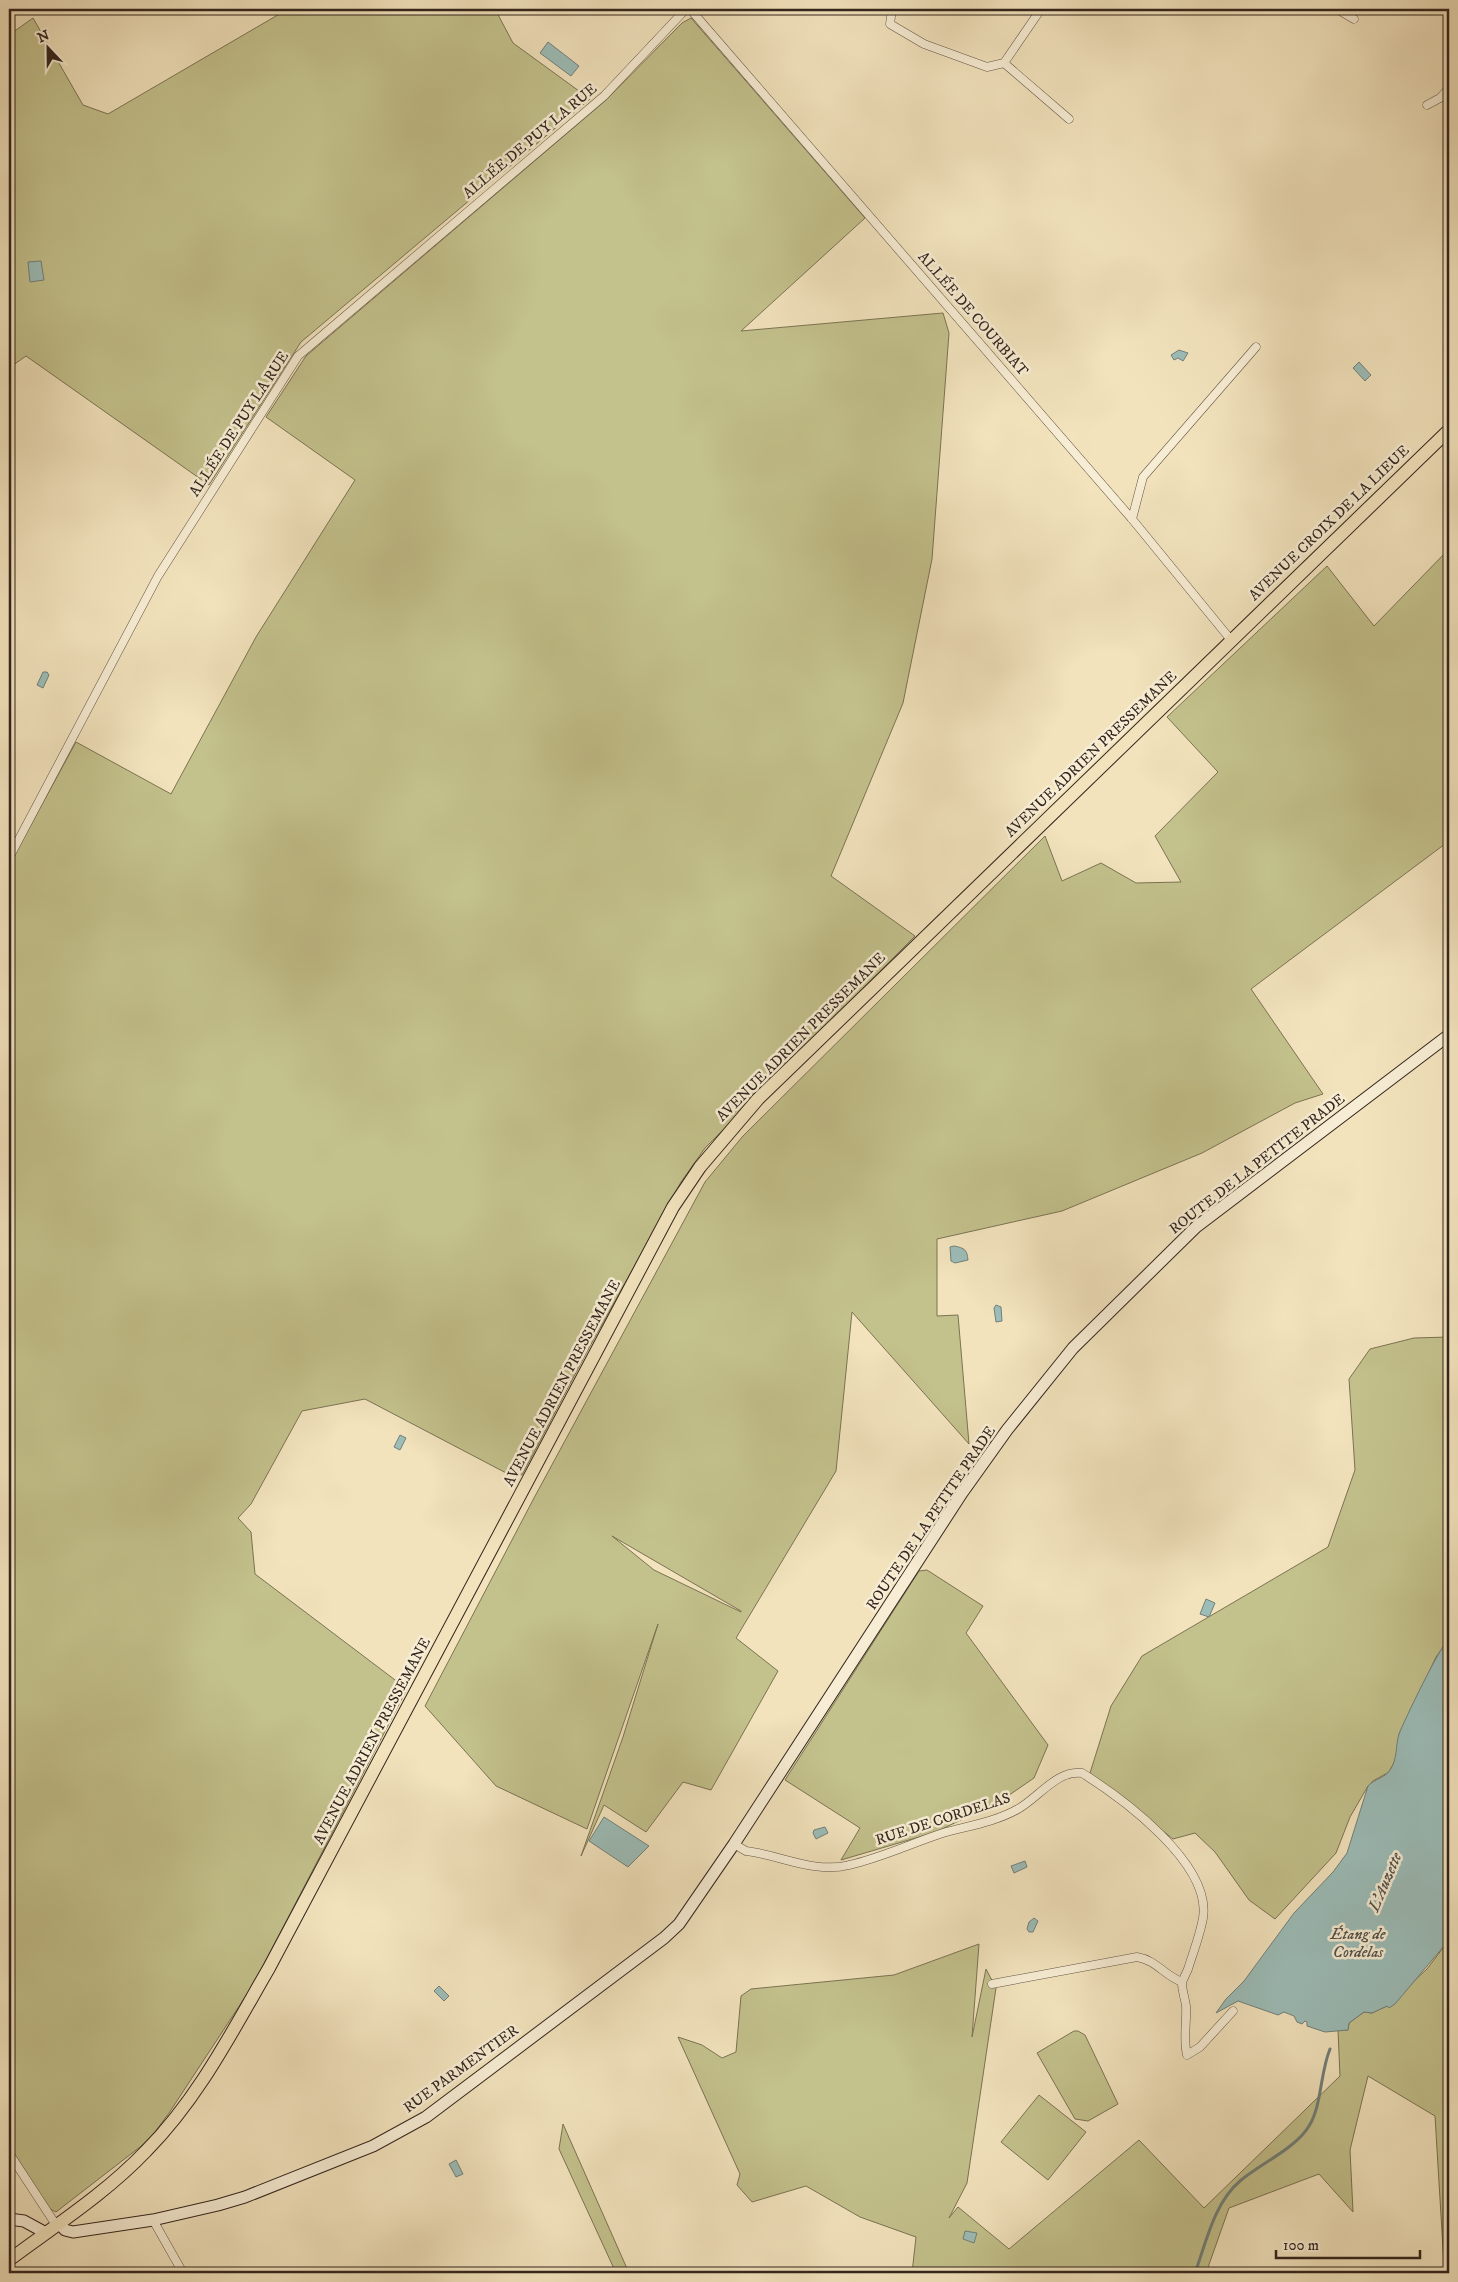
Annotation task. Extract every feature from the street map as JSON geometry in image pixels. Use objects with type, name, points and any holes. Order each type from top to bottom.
[{"type":"main road","name":"AVENUE CROIX DE LA LIEUE","points":[[1232,640],[1449,430]]},
{"type":"main road","name":"AVENUE ADRIEN PRESSEMANE","points":[[9,2260],[118,2178],[147,2150],[174,2119],[218,2056],[278,1951],[673,1207],[700,1167],[758,1099],[1232,640]]},
{"type":"street","name":"ALLÉE DE PUY LA RUE","points":[[9,858],[158,576],[298,356],[604,96],[686,9]]},
{"type":"street","name":"ALLÉE DE COURBIAT","points":[[690,9],[1132,519],[1232,640]]},
{"type":"street","points":[[892,9],[890,24],[924,44],[987,67],[1004,63],[1041,9]]},
{"type":"street","points":[[1337,9],[1354,19]]},
{"type":"street","points":[[1004,63],[1069,118]]},
{"type":"street","points":[[1427,105],[1440,98],[1449,88]]},
{"type":"street","points":[[1132,519],[1143,476],[1256,347]]},
{"type":"street","name":"ROUTE DE LA PETITE PRADE","points":[[734,1844],[962,1493],[1007,1430],[1073,1348],[1196,1227],[1449,1035]]},
{"type":"street","name":"RUE DE CORDELAS","points":[[734,1844],[746,1850],[823,1869],[849,1865],[943,1833],[999,1818],[1019,1809],[1063,1776],[1082,1772],[1151,1825],[1176,1850],[1195,1878],[1203,1900],[1203,1918],[1182,1982],[1186,2006],[1185,2046],[1187,2055],[1200,2047],[1233,2011]]},
{"type":"street","name":"RUE PARMENTIER","points":[[9,2219],[73,2232],[153,2220],[245,2197],[373,2146],[426,2116],[664,1938],[679,1924],[734,1844]]},
{"type":"street","points":[[992,1984],[1137,1957],[1152,1961],[1170,1976],[1182,1982]]},
{"type":"street","points":[[9,2152],[54,2227]]},
{"type":"street","points":[[153,2220],[183,2273]]},
{"type":"shaded area","points":[[288,9],[495,9],[513,43],[590,99],[301,342],[209,485],[26,356],[9,368],[9,35],[33,18],[83,105],[108,114]]},
{"type":"shaded area","points":[[691,18],[865,218],[741,331],[943,313],[949,333],[932,559],[903,703],[831,876],[915,936],[705,1148],[681,1182],[589,1348],[522,1475],[510,1475],[365,1399],[302,1411],[251,1504],[238,1518],[251,1532],[255,1574],[407,1689],[253,1985],[169,2113],[149,2140],[56,2212],[50,2209],[9,2146],[9,865],[76,742],[171,794],[256,637],[355,480],[266,417],[306,356],[606,100],[682,23]]},
{"type":"shaded area","points":[[1449,549],[1449,841],[1251,989],[1323,1094],[1295,1103],[1202,1153],[1062,1211],[937,1239],[937,1316],[958,1315],[969,1444],[852,1312],[836,1471],[736,1638],[778,1671],[711,1790],[683,1782],[646,1832],[604,1805],[581,1856],[623,1737],[658,1624],[587,1829],[496,1786],[425,1706],[534,1498],[705,1182],[743,1136],[1045,836],[1062,881],[1101,863],[1136,883],[1181,882],[1155,836],[1218,772],[1167,717],[1327,566],[1374,626]],"holes":[[[612,1536],[741,1611],[654,1570]]]},
{"type":"shaded area","points":[[1449,1337],[1449,1639],[1436,1657],[1399,1734],[1397,1757],[1389,1772],[1368,1786],[1350,1817],[1336,1853],[1275,1919],[1249,1900],[1215,1852],[1195,1833],[1173,1839],[1090,1773],[1111,1706],[1142,1656],[1328,1547],[1355,1470],[1349,1379],[1370,1349],[1414,1338]]},
{"type":"shaded area","points":[[927,1570],[983,1606],[966,1633],[1048,1745],[1034,1778],[1002,1800],[936,1832],[841,1860],[860,1828],[785,1780],[919,1571]]},
{"type":"shaded area","points":[[1449,1940],[1449,2258],[1444,2265],[1435,2116],[1368,2076],[1350,2150],[1353,2212],[1319,2174],[1229,2208],[1206,2273],[912,2273],[916,2237],[860,2217],[806,2186],[752,2202],[737,2185],[740,2174],[678,2037],[702,2045],[722,2058],[736,2052],[741,1996],[751,1989],[894,1975],[979,1944],[972,2037],[986,1969],[996,1988],[967,2183],[949,2218],[958,2207],[1009,2249],[1139,2140],[1204,2208],[1340,2076],[1338,2030],[1348,2030],[1349,2023],[1364,2012],[1372,2013],[1387,2006],[1427,1969]]},
{"type":"shaded area","points":[[1074,2031],[1085,2035],[1118,2104],[1088,2121],[1075,2119],[1037,2053]]},
{"type":"shaded area","points":[[1039,2095],[1086,2132],[1048,2180],[1001,2142]]},
{"type":"shaded area","points":[[563,2124],[629,2273],[616,2273],[559,2149]]},
{"type":"water","points":[[548,42],[579,66],[571,76],[540,53]]},
{"type":"water","points":[[41,261],[44,280],[30,282],[28,262]]},
{"type":"water","points":[[1179,350],[1188,353],[1183,361],[1178,358],[1174,360],[1171,355]]},
{"type":"water","points":[[1359,362],[1371,375],[1365,381],[1353,368]]},
{"type":"water","points":[[43,672],[47,672],[49,675],[43,688],[37,685]]},
{"type":"water","points":[[954,1246],[965,1250],[968,1260],[955,1263],[951,1261],[950,1247]]},
{"type":"water","points":[[996,1305],[1001,1307],[1002,1321],[996,1322],[994,1308]]},
{"type":"water","points":[[400,1435],[406,1438],[400,1450],[394,1447]]},
{"type":"water","points":[[1206,1599],[1215,1603],[1209,1617],[1200,1614]]},
{"type":"water","name":"Étang de Cordelas","points":[[1449,1639],[1449,1940],[1395,2004],[1389,2008],[1387,2006],[1372,2013],[1364,2012],[1349,2023],[1348,2030],[1325,2032],[1307,2026],[1305,2021],[1302,2024],[1297,2022],[1294,2016],[1284,2012],[1278,2015],[1238,2001],[1216,2013],[1226,1999],[1244,1981],[1294,1913],[1333,1872],[1347,1853],[1368,1786],[1385,1775],[1393,1766],[1402,1726],[1431,1668]]},
{"type":"water","points":[[604,1817],[649,1846],[628,1867],[589,1841]]},
{"type":"water","points":[[825,1827],[828,1833],[816,1839],[813,1833],[814,1830]]},
{"type":"water","points":[[1025,1861],[1027,1867],[1014,1873],[1011,1866]]},
{"type":"water","points":[[1034,1918],[1038,1921],[1033,1932],[1029,1932],[1027,1929],[1029,1922]]},
{"type":"water","points":[[439,1986],[449,1996],[444,2001],[434,1991]]},
{"type":"water","points":[[456,2160],[463,2174],[456,2177],[449,2164]]},
{"type":"water","points":[[965,2231],[977,2233],[974,2243],[963,2239]]},
{"type":"waterway","name":"L'Auzette","points":[[1195,2273],[1217,2212],[1231,2190],[1240,2181],[1296,2141],[1309,2126],[1319,2099],[1324,2068],[1330,2049]]}]
